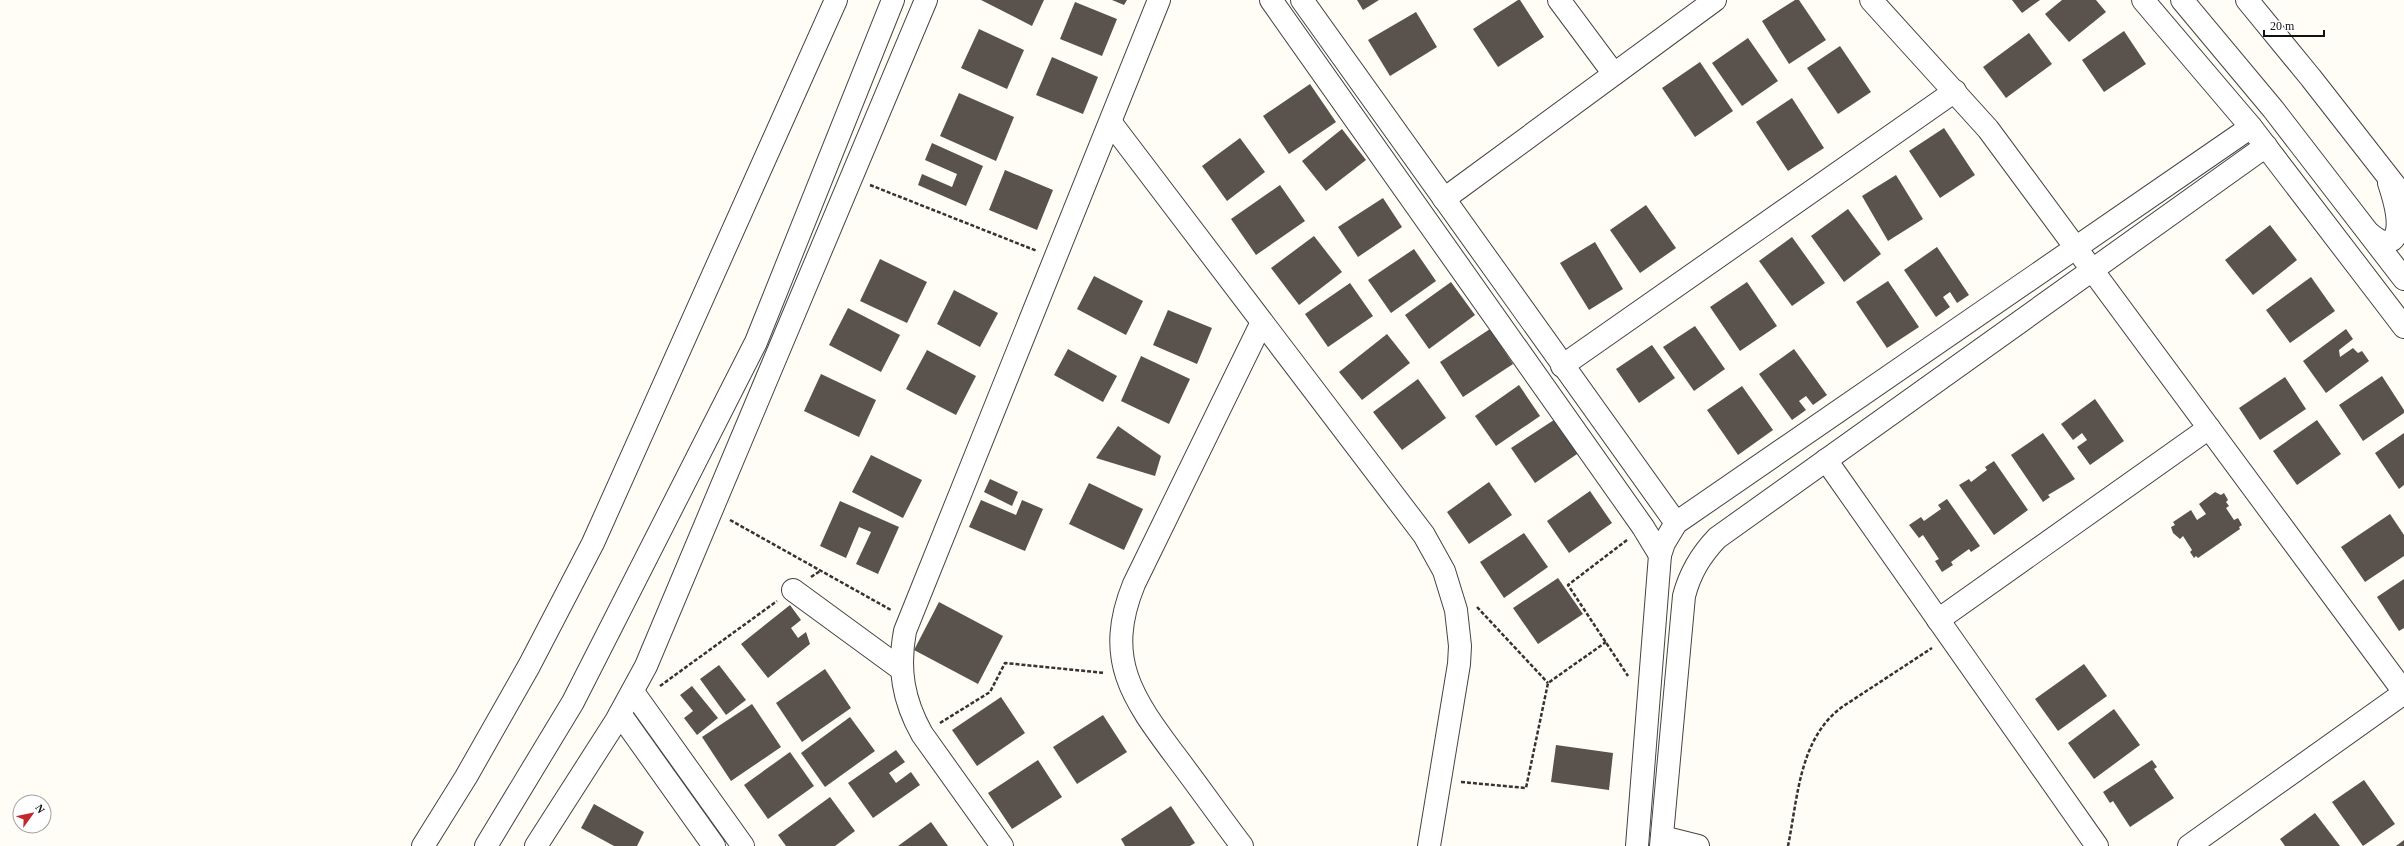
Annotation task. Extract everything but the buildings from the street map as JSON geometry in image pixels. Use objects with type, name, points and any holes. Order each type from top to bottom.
[{"type":"street","points":[[423,846],[466,777],[529,666],[593,543],[836,0]]},
{"type":"street","points":[[486,846],[573,702],[756,342],[893,0]]},
{"type":"street","points":[[536,846],[620,714],[636,696],[712,510],[926,0]]},
{"type":"street","points":[[1002,846],[922,734],[906,700],[901,669],[902,649],[909,620],[1111,123],[1159,0]]},
{"type":"street","points":[[1271,0],[1326,80],[1643,527],[1660,555]]},
{"type":"street","points":[[1302,0],[1562,366],[1676,523]]},
{"type":"street","points":[[1559,0],[1614,74]]},
{"type":"street","points":[[1444,199],[1715,0]]},
{"type":"street","points":[[1871,0],[1988,129],[2404,693],[2190,846]]},
{"type":"street","points":[[2143,0],[2251,127],[2404,327]]},
{"type":"street","points":[[2182,0],[2273,109],[2404,279]]},
{"type":"street","points":[[2247,0],[2404,197]]},
{"type":"street","points":[[1326,80],[1347,65]]},
{"type":"street","points":[[1562,366],[1955,91]]},
{"type":"street","points":[[1111,123],[1424,535],[1444,571],[1456,610],[1460,646],[1459,664],[1429,846]]},
{"type":"street","points":[[1637,846],[1660,555],[1664,543],[1676,523],[2251,127]]},
{"type":"street","points":[[1698,846],[1661,842],[1682,611],[1688,580],[1704,551],[1717,538],[2266,146]]},
{"type":"street","points":[[2370,234],[2379,241],[2385,242],[2396,238],[2402,227],[2384,171]]},
{"type":"street","points":[[1242,846],[1145,716],[1137,703],[1126,675],[1121,638],[1126,601],[1262,322]]},
{"type":"street","points":[[756,342],[779,351]]},
{"type":"street","points":[[1880,382],[1897,409]]},
{"type":"street","points":[[1944,628],[2209,428]]},
{"type":"street","points":[[1826,460],[2097,846]]},
{"type":"street","points":[[793,590],[901,669]]},
{"type":"street","points":[[636,696],[743,846]]},
{"type":"street","points":[[620,714],[714,846]]},
{"type":"path","points":[[852,177],[1056,258]]},
{"type":"path","points":[[712,510],[909,620]]},
{"type":"path","points":[[1632,681],[1568,585],[1643,527]]},
{"type":"path","points":[[636,696],[820,571]]},
{"type":"path","points":[[1475,604],[1548,683]]},
{"type":"path","points":[[1788,846],[1806,757],[1811,744],[1824,723],[1842,707],[1944,628]]},
{"type":"path","points":[[1440,780],[1526,788],[1548,683],[1606,642]]},
{"type":"path","points":[[922,734],[990,692],[1005,663],[1126,675]]}]
